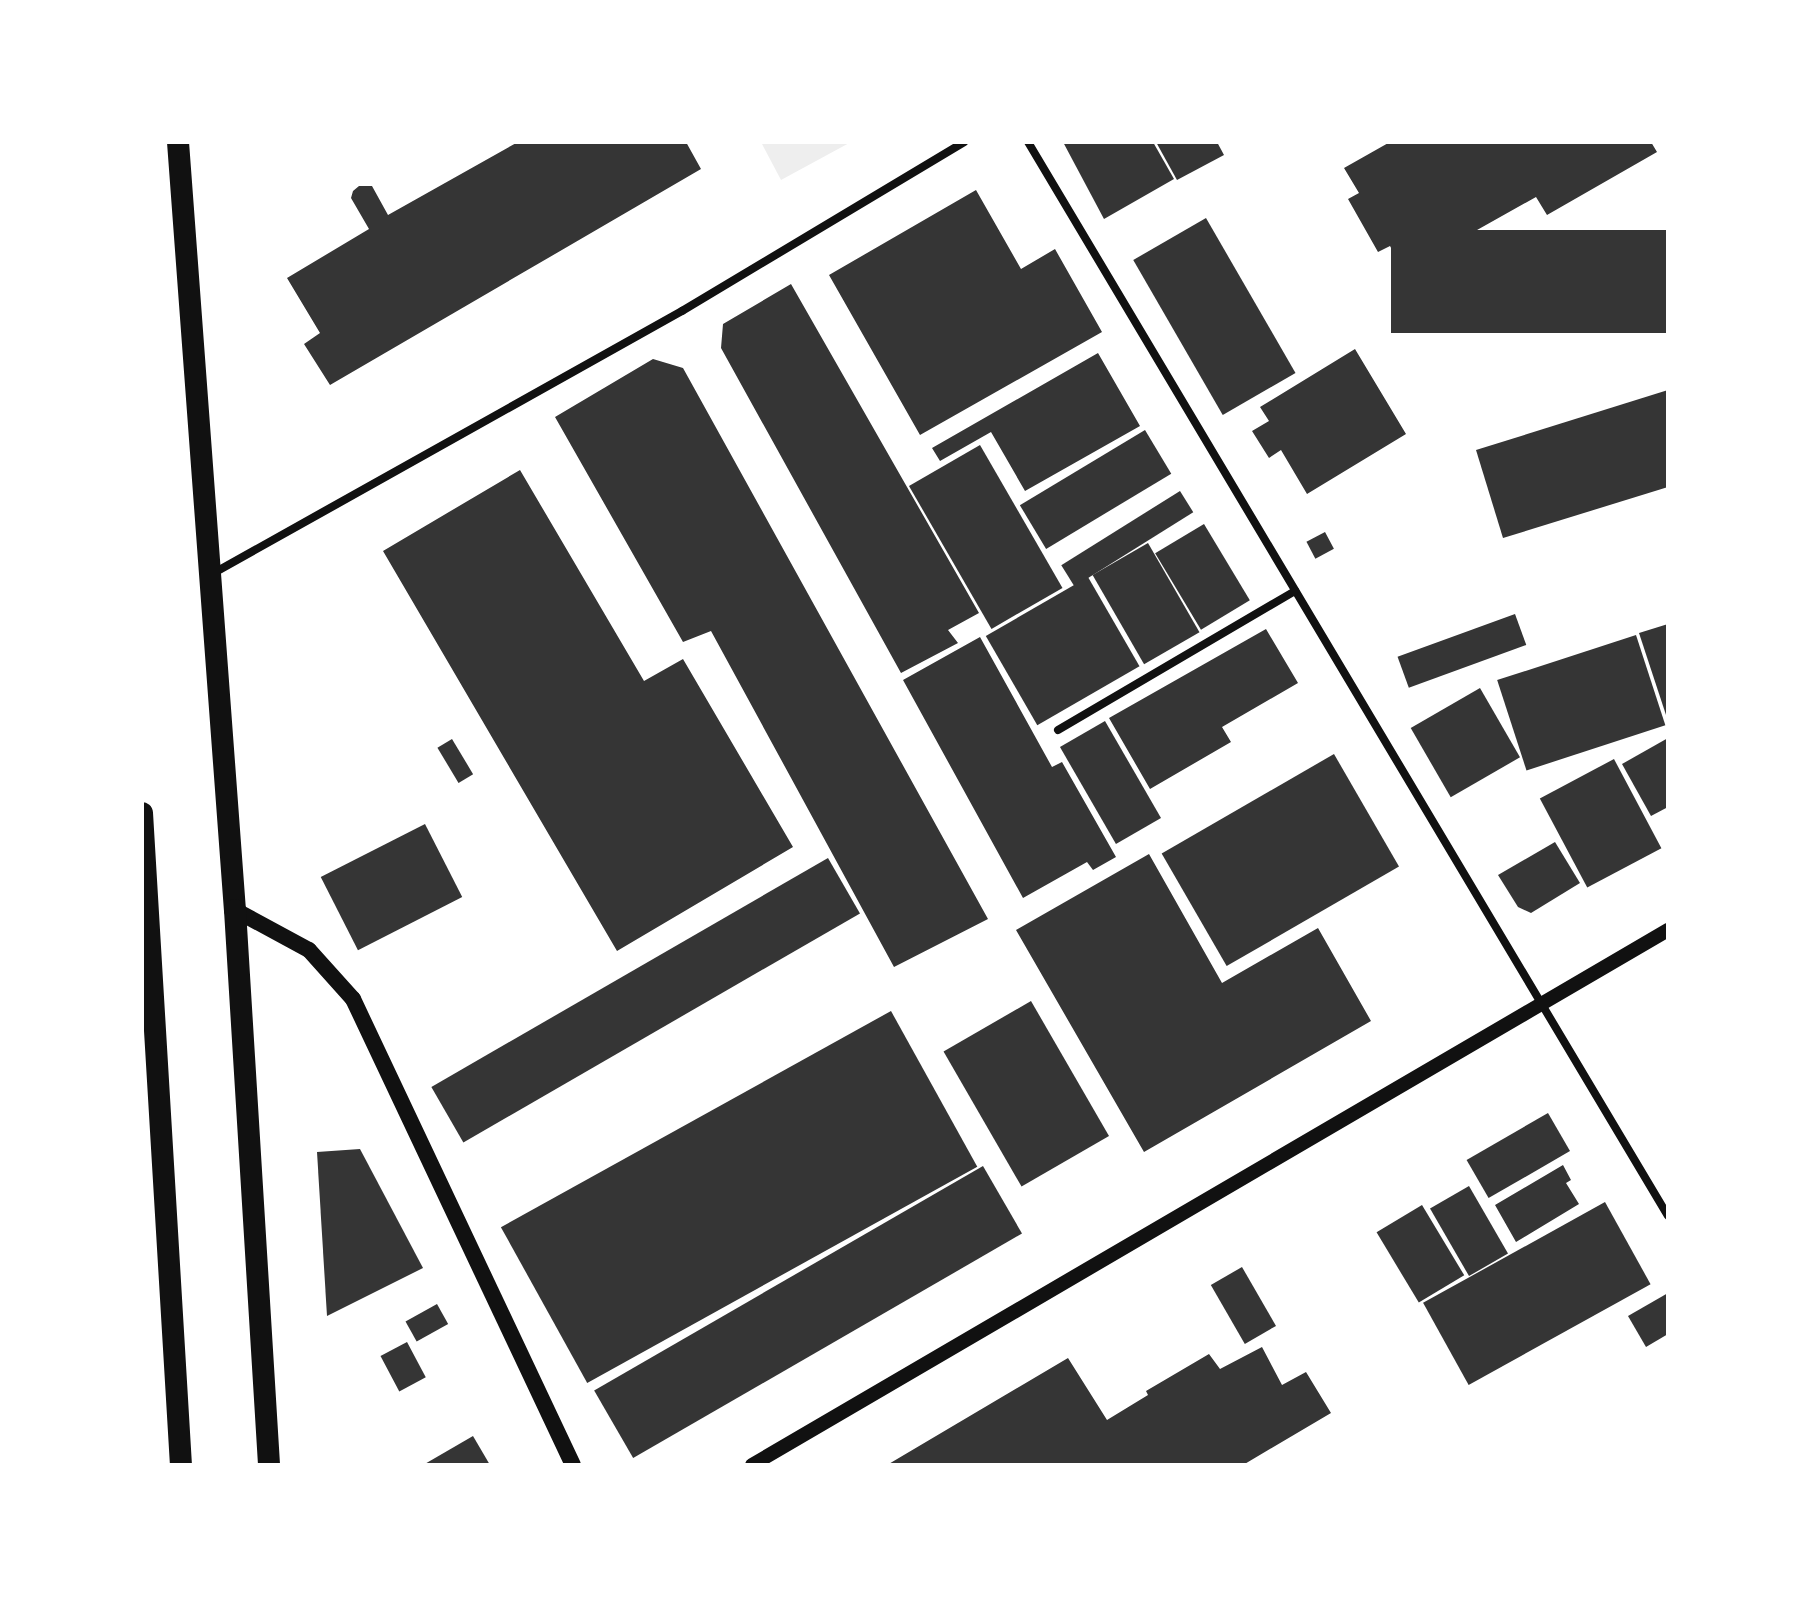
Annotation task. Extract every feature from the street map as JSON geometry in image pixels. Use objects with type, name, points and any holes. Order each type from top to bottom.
[{"type":"highway","points":[[178,142],[235,910],[269,1465]]},
{"type":"highway","points":[[142,813],[181,1465]]},
{"type":"main road","points":[[235,910],[309,950],[353,999],[573,1465]]},
{"type":"street","points":[[208,576],[682,311],[964,142]]},
{"type":"street","points":[[1028,142],[1668,1216]]},
{"type":"street","points":[[1058,730],[1295,591]]},
{"type":"street","points":[[752,1465],[1668,930]]},
{"type":"shaded area","points":[[761,142],[851,142],[781,180]]},
{"type":"building","points":[[518,142],[686,142],[701,169],[330,385],[304,344],[320,333],[287,278],[369,229],[351,198],[353,191],[359,186],[372,186],[388,215]]},
{"type":"building","points":[[1063,142],[1153,142],[1174,179],[1104,219]]},
{"type":"building","points":[[1156,142],[1217,142],[1224,155],[1177,180]]},
{"type":"building","points":[[1390,142],[1651,142],[1657,152],[1547,215],[1536,197],[1404,271],[1390,246],[1378,252],[1348,199],[1359,193],[1344,168]]},
{"type":"building","points":[[976,190],[1021,269],[1055,249],[1102,332],[920,435],[829,275]]},
{"type":"building","points":[[1206,218],[1296,373],[1223,415],[1133,260]]},
{"type":"building","points":[[1391,230],[1668,230],[1668,333],[1391,333]]},
{"type":"building","points":[[791,284],[979,613],[948,630],[958,643],[901,673],[721,348],[723,324]]},
{"type":"building","points":[[1355,349],[1406,434],[1307,494],[1281,450],[1269,458],[1252,431],[1269,421],[1260,407]]},
{"type":"building","points":[[1098,353],[1140,426],[1025,491],[991,432],[940,461],[932,448]]},
{"type":"building","points":[[653,359],[683,368],[988,919],[894,967],[711,631],[683,642],[555,417]]},
{"type":"building","points":[[1668,390],[1668,487],[1503,538],[1476,450]]},
{"type":"building","points":[[1145,430],[1171,474],[1046,549],[1020,505]]},
{"type":"building","points":[[980,445],[1062,588],[991,629],[909,486]]},
{"type":"building","points":[[520,470],[644,681],[683,659],[793,847],[617,951],[383,551]]},
{"type":"building","points":[[1180,491],[1193,512],[1075,586],[1061,565]]},
{"type":"building","points":[[1204,524],[1250,600],[1201,630],[1155,553]]},
{"type":"building","points":[[1325,532],[1334,549],[1315,559],[1306,542]]},
{"type":"building","points":[[1148,543],[1200,632],[1144,664],[1093,575]]},
{"type":"building","points":[[1088,577],[1140,666],[1037,725],[986,636]]},
{"type":"building","points":[[1515,614],[1526,645],[1409,688],[1398,657]]},
{"type":"building","points":[[1668,624],[1668,718],[1667,718],[1639,633]]},
{"type":"building","points":[[1266,629],[1298,683],[1222,727],[1231,742],[1150,789],[1109,718]]},
{"type":"building","points":[[1636,635],[1665,725],[1527,770],[1497,680]]},
{"type":"building","points":[[980,637],[1052,767],[1062,762],[1116,857],[1093,870],[1087,862],[1023,898],[903,680]]},
{"type":"building","points":[[1480,688],[1520,757],[1451,797],[1411,728]]},
{"type":"building","points":[[1105,721],[1161,818],[1116,844],[1060,747]]},
{"type":"building","points":[[1668,738],[1668,807],[1651,816],[1622,764]]},
{"type":"building","points":[[452,739],[473,774],[459,783],[437,748]]},
{"type":"building","points":[[1334,754],[1399,867],[1227,966],[1162,854]]},
{"type":"building","points":[[1614,759],[1661,848],[1587,888],[1540,798]]},
{"type":"building","points":[[425,824],[462,897],[358,950],[321,877]]},
{"type":"building","points":[[1555,842],[1580,883],[1531,913],[1518,907],[1498,875]]},
{"type":"building","points":[[1149,854],[1222,983],[1318,928],[1371,1021],[1144,1152],[1016,930]]},
{"type":"building","points":[[828,858],[860,913],[463,1142],[431,1087]]},
{"type":"building","points":[[1031,1001],[1109,1136],[1022,1187],[944,1052]]},
{"type":"building","points":[[891,1011],[977,1167],[587,1383],[501,1227]]},
{"type":"building","points":[[1548,1113],[1570,1151],[1489,1198],[1467,1160]]},
{"type":"building","points":[[360,1149],[423,1268],[327,1316],[317,1152]]},
{"type":"building","points":[[1563,1165],[1571,1180],[1566,1183],[1579,1204],[1516,1242],[1495,1205]]},
{"type":"building","points":[[983,1166],[1022,1234],[633,1458],[594,1390]]},
{"type":"building","points":[[1469,1186],[1508,1254],[1469,1276],[1430,1208]]},
{"type":"building","points":[[1605,1202],[1651,1284],[1469,1385],[1423,1303]]},
{"type":"building","points":[[1422,1205],[1464,1275],[1419,1303],[1377,1232]]},
{"type":"building","points":[[1242,1267],[1276,1326],[1245,1344],[1211,1285]]},
{"type":"building","points":[[1668,1293],[1668,1334],[1646,1347],[1628,1316]]},
{"type":"building","points":[[437,1304],[448,1324],[417,1342],[406,1321]]},
{"type":"building","points":[[407,1342],[426,1377],[399,1391],[381,1356]]},
{"type":"building","points":[[1262,1347],[1282,1385],[1306,1372],[1331,1413],[1243,1465],[887,1465],[1068,1358],[1107,1420],[1148,1395],[1146,1391],[1209,1354],[1220,1369]]},
{"type":"building","points":[[473,1436],[490,1465],[423,1465]]}]
